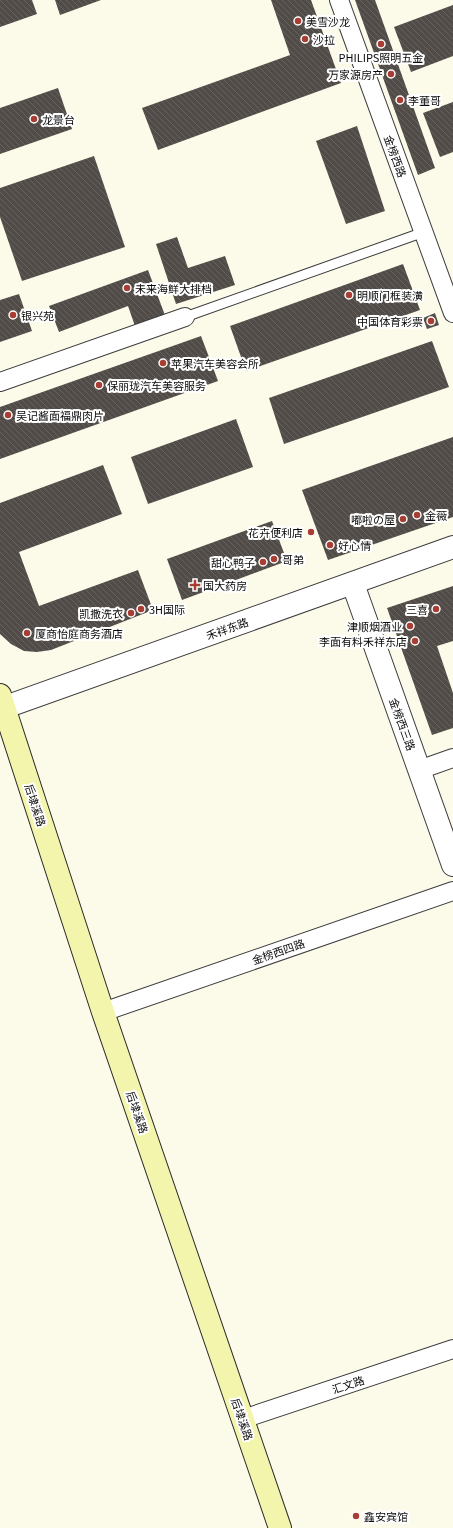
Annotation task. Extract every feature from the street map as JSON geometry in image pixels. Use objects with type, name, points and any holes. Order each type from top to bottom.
[{"type":"main road","name":"后埭溪路","points":[[1,704],[103,1012],[280,1528]]},
{"type":"street","name":"金榜西路","points":[[339,0],[453,313]]},
{"type":"street","points":[[0,382],[185,317]]},
{"type":"street","name":"禾祥东路","points":[[1,704],[352,584],[453,547]]},
{"type":"street","name":"金榜西三路","points":[[352,584],[453,865]]},
{"type":"street","points":[[419,770],[453,758]]},
{"type":"street","name":"金榜西四路","points":[[103,1012],[453,891]]},
{"type":"street","name":"汇文路","points":[[243,1419],[453,1349]]},
{"type":"lane","points":[[185,317],[424,232]]},
{"type":"building","points":[[0,0],[32,0],[37,14],[0,27]]},
{"type":"building","points":[[55,0],[101,0],[60,15]]},
{"type":"building","points":[[271,0],[311,0],[341,83],[158,150],[142,108],[290,55]]},
{"type":"building","points":[[355,0],[375,0],[435,168],[418,175]]},
{"type":"building","points":[[453,5],[453,56],[411,72],[394,27]]},
{"type":"building","name":"龙景台","points":[[58,88],[72,129],[0,154],[0,108]]},
{"type":"building","points":[[453,102],[453,152],[440,157],[423,113]]},
{"type":"building","points":[[357,126],[385,211],[346,224],[316,141]]},
{"type":"building","points":[[94,156],[125,247],[22,281],[0,217],[0,188]]},
{"type":"building","points":[[177,237],[188,268],[225,256],[235,285],[176,304],[156,244]]},
{"type":"building","points":[[403,264],[420,310],[246,371],[230,326]]},
{"type":"building","name":"未来海鲜大排档","points":[[148,270],[166,318],[136,329],[128,306],[59,332],[49,306]]},
{"type":"building","name":"银兴苑","points":[[19,294],[32,331],[0,342],[0,300]]},
{"type":"building","name":"中国体育彩票","points":[[435,313],[439,325],[427,329],[423,318]]},
{"type":"building","points":[[201,336],[218,381],[0,459],[0,407]]},
{"type":"building","points":[[432,341],[449,387],[284,444],[269,398]]},
{"type":"building","points":[[236,419],[253,467],[148,504],[131,457]]},
{"type":"building","points":[[453,437],[453,517],[328,560],[302,490]]},
{"type":"building","points":[[103,465],[122,514],[19,552],[39,606],[138,570],[153,610],[51,650],[37,652],[24,651],[11,644],[0,634],[0,503]]},
{"type":"building","points":[[272,521],[287,561],[182,600],[167,559]]},
{"type":"building","points":[[453,586],[453,641],[437,646],[453,693],[453,728],[432,735],[387,608]]},
{"type":"place","name":"美雪沙龙","points":[[298,21]]},
{"type":"place","name":"沙拉","points":[[305,39]]},
{"type":"place","name":"PHILIPS照明五金","points":[[381,44]]},
{"type":"place","name":"万家源房产","points":[[391,74]]},
{"type":"place","name":"李董哥","points":[[400,100]]},
{"type":"place","name":"龙景台","points":[[34,119]]},
{"type":"place","name":"未来海鲜大排档","points":[[127,288]]},
{"type":"place","name":"明顺门框装潢","points":[[349,295]]},
{"type":"place","name":"银兴苑","points":[[13,315]]},
{"type":"place","name":"中国体育彩票","points":[[431,321]]},
{"type":"place","name":"苹果汽车美容会所","points":[[163,363]]},
{"type":"place","name":"保丽珑汽车美容服务","points":[[99,385]]},
{"type":"place","name":"吴记酱面福鼎肉片","points":[[8,415]]},
{"type":"place","name":"金薇","points":[[417,515]]},
{"type":"place","name":"嘟啦の屋","points":[[403,519]]},
{"type":"place","name":"花卉便利店","points":[[311,532]]},
{"type":"place","name":"好心情","points":[[330,545]]},
{"type":"place","name":"哥弟","points":[[274,559]]},
{"type":"place","name":"甜心鸭子","points":[[263,562]]},
{"type":"place","name":"国大药房","points":[[195,585]]},
{"type":"place","name":"3H国际","points":[[141,609]]},
{"type":"place","name":"三喜","points":[[436,609]]},
{"type":"place","name":"凯撒洗衣","points":[[131,613]]},
{"type":"place","name":"津顺烟酒业","points":[[410,626]]},
{"type":"place","name":"厦商怡庭商务酒店","points":[[27,633]]},
{"type":"place","name":"李面有料禾祥东店","points":[[415,641]]},
{"type":"place","name":"鑫安宾馆","points":[[356,1516]]}]
